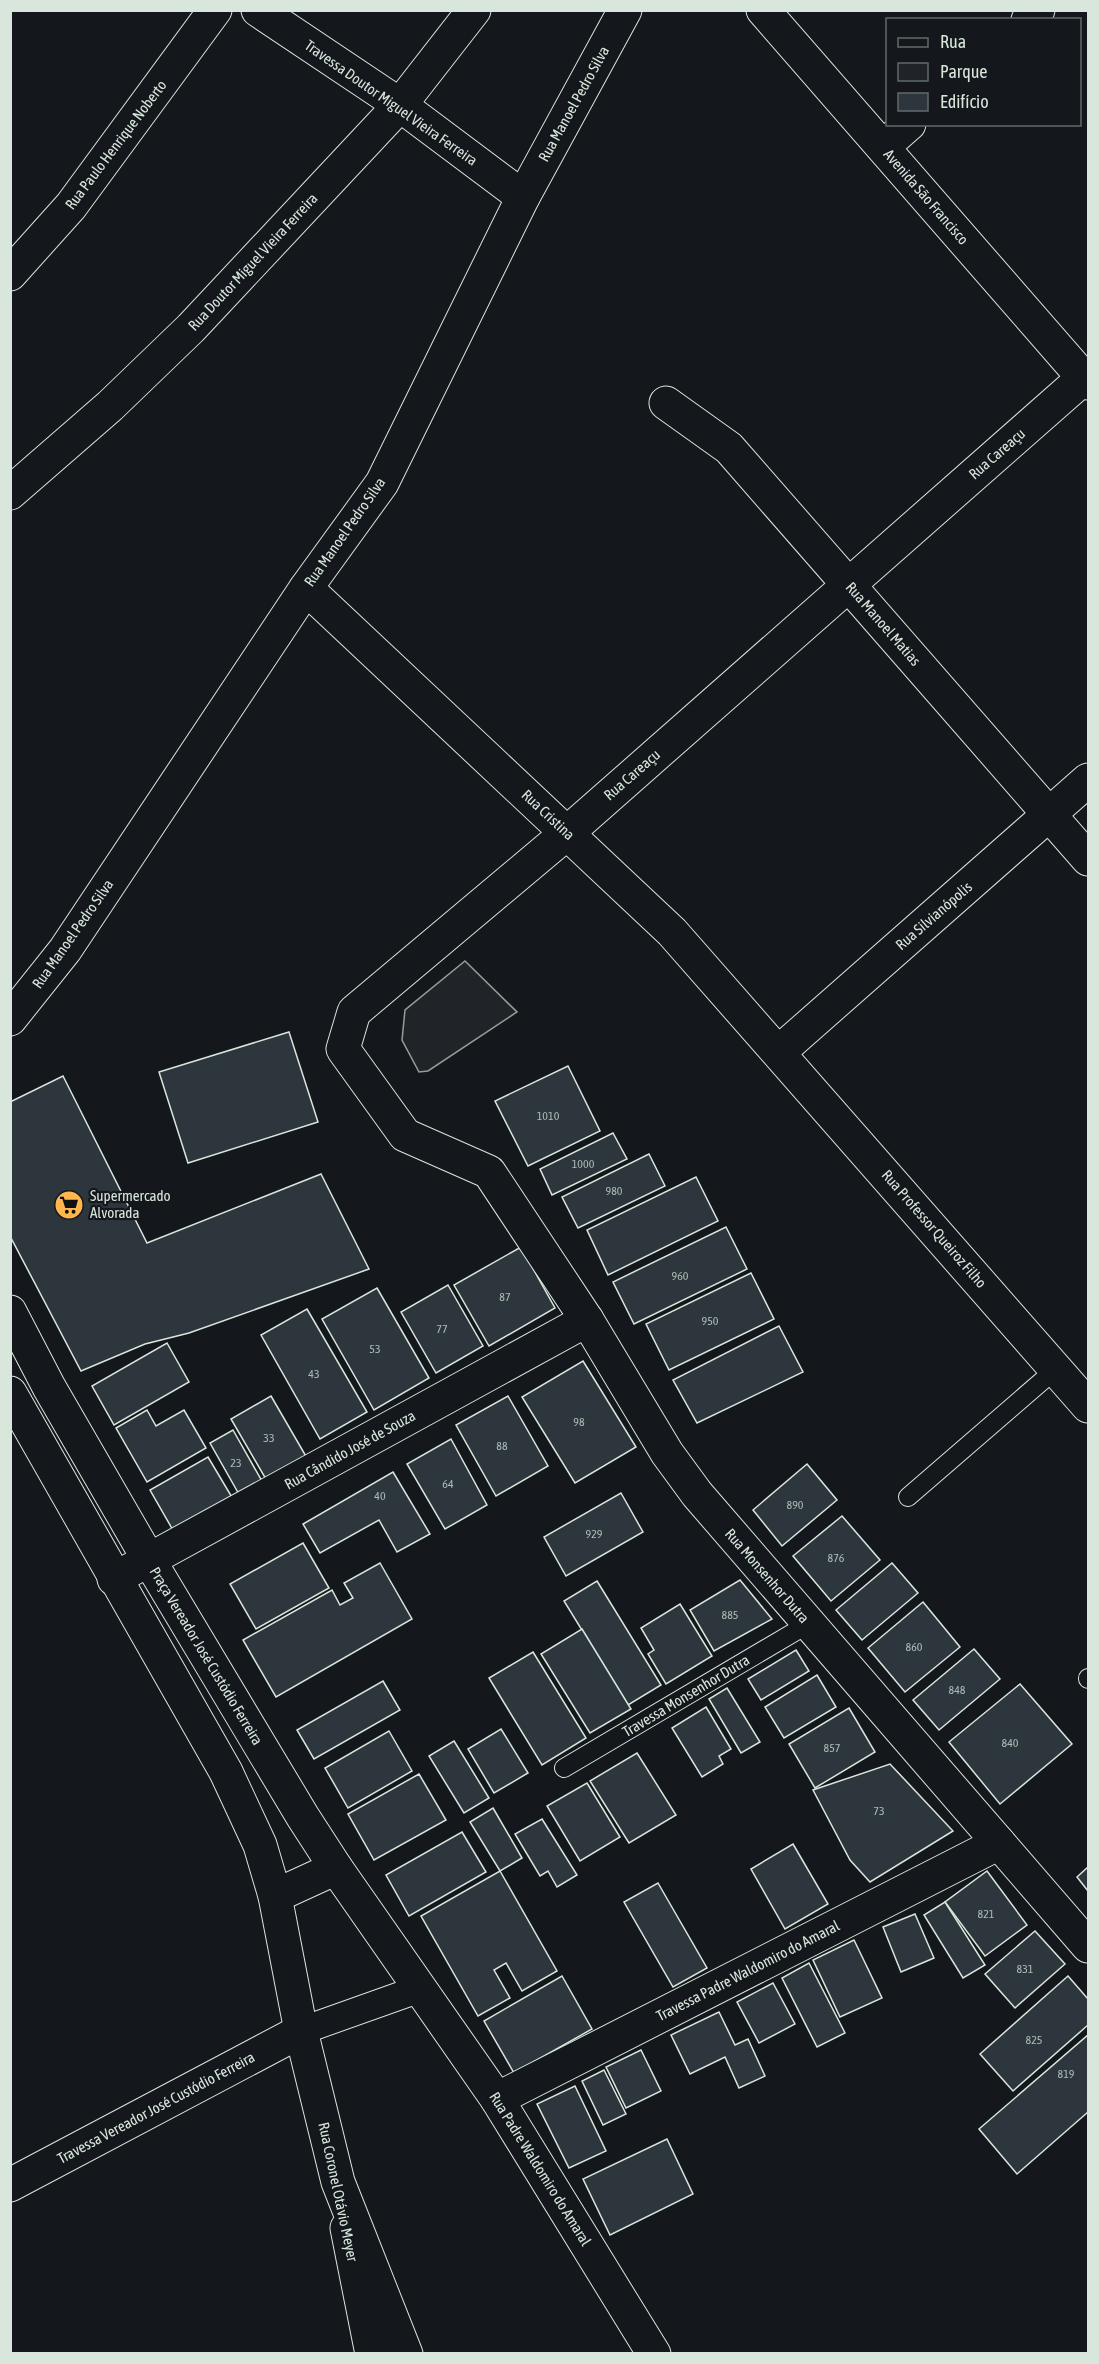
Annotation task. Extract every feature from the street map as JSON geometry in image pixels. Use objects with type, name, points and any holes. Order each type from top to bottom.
[{"type":"street","name":"Rua Paulo Henrique Noberto","points":[[10,274],[71,206],[215,10]]},
{"type":"street","name":"Travessa Doutor Miguel Vieira Ferreira","points":[[258,10],[400,105],[523,197]]},
{"type":"street","name":"Rua Doutor Miguel Vieira Ferreira","points":[[10,493],[111,406],[191,328],[400,105],[474,10]]},
{"type":"street","name":"Rua Manoel Pedro Silva","points":[[10,1019],[65,950],[306,588],[382,483],[523,197],[625,10]]},
{"type":"street","name":"Avenida São Francisco","points":[[763,10],[1087,378]]},
{"type":"street","points":[[883,147],[907,126]]},
{"type":"street","name":"Rua Careaçu","points":[[489,1172],[405,1135],[343,1048],[354,1012],[567,833],[1087,378]]},
{"type":"street","name":"Rua Manoel Matias","points":[[666,403],[729,448],[1089,859]]},
{"type":"street","name":"Rua Cristina","points":[[306,588],[672,932],[779,1052]]},
{"type":"street","name":"Rua Silvianópolis","points":[[779,1052],[1089,780]]},
{"type":"street","name":"Rua Professor Queiroz Filho","points":[[779,1052],[1089,1406]]},
{"type":"street","name":"Rua Monsenhor Dutra","points":[[489,1172],[587,1320],[667,1454],[691,1486],[808,1624],[1089,1946]]},
{"type":"street","name":"Praça Vereador José Custódio Ferreira","points":[[10,1312],[49,1387],[149,1560],[336,1868],[419,1989]]},
{"type":"street","name":"Rua Cândido José de Souza","points":[[114,1579],[587,1320]]},
{"type":"street","points":[[49,1387],[13,1399],[226,1772],[245,1810],[260,1845],[274,1896],[301,2031],[419,1989]]},
{"type":"street","points":[[49,1463],[82,1444]]},
{"type":"street","name":"Travessa Padre Waldomiro do Amaral","points":[[497,2099],[999,1843]]},
{"type":"street","points":[[274,1896],[336,1868]]},
{"type":"street","name":"Rua Padre Waldomiro do Amaral","points":[[419,1989],[497,2099],[654,2354]]},
{"type":"street","name":"Rua Coronel Otávio Meyer","points":[[301,2031],[338,2182],[372,2354]]},
{"type":"street","name":"Travessa Vereador José Custódio Ferreira","points":[[10,2185],[301,2031]]},
{"type":"street","points":[[338,2182],[406,2354]]},
{"type":"lane","points":[[908,1497],[1056,1369]]},
{"type":"lane","name":"Travessa Monsenhor Dutra","points":[[564,1768],[808,1624]]},
{"type":"green space","points":[[465,961],[517,1012],[428,1071],[419,1072],[402,1040],[405,1010]]},
{"type":"building","points":[[289,1032],[318,1122],[188,1163],[159,1072]]},
{"type":"building","points":[[568,1066],[600,1131],[528,1166],[495,1101]]},
{"type":"building","name":"Supermercado Alvorada","points":[[63,1076],[147,1243],[321,1174],[369,1269],[189,1333],[145,1344],[81,1371],[10,1236],[10,1102]]},
{"type":"building","points":[[613,1133],[627,1159],[552,1195],[540,1169]]},
{"type":"building","points":[[649,1154],[665,1186],[578,1228],[562,1197]]},
{"type":"building","points":[[696,1177],[718,1221],[608,1275],[587,1230]]},
{"type":"building","points":[[726,1227],[747,1269],[634,1324],[613,1282]]},
{"type":"building","points":[[521,1247],[555,1308],[489,1346],[454,1285]]},
{"type":"building","points":[[751,1273],[774,1319],[669,1370],[646,1324]]},
{"type":"building","points":[[448,1285],[483,1346],[436,1373],[401,1312]]},
{"type":"building","points":[[377,1288],[429,1378],[374,1410],[322,1319]]},
{"type":"building","points":[[307,1309],[367,1412],[320,1439],[261,1335]]},
{"type":"building","points":[[779,1326],[803,1372],[697,1423],[673,1380]]},
{"type":"building","points":[[167,1343],[189,1382],[114,1425],[92,1386]]},
{"type":"building","points":[[583,1361],[636,1447],[575,1483],[522,1397]]},
{"type":"building","points":[[271,1396],[307,1458],[267,1481],[231,1419]]},
{"type":"building","points":[[508,1396],[548,1466],[496,1496],[456,1425]]},
{"type":"building","points":[[147,1410],[156,1426],[184,1410],[206,1448],[147,1482],[116,1428]]},
{"type":"building","points":[[233,1430],[263,1483],[240,1496],[210,1443]]},
{"type":"building","points":[[451,1439],[487,1505],[445,1529],[407,1464]]},
{"type":"building","points":[[208,1457],[233,1499],[174,1532],[150,1490]]},
{"type":"building","points":[[807,1464],[837,1500],[782,1546],[753,1510]]},
{"type":"building","points":[[393,1472],[430,1534],[397,1552],[379,1520],[320,1553],[303,1524]]},
{"type":"building","points":[[621,1493],[643,1532],[566,1576],[544,1537]]},
{"type":"building","points":[[842,1516],[880,1560],[831,1601],[793,1556]]},
{"type":"building","points":[[303,1543],[329,1588],[256,1629],[230,1584]]},
{"type":"building","points":[[380,1563],[412,1619],[276,1697],[243,1640],[332,1590],[340,1605],[353,1598],[344,1583]]},
{"type":"building","points":[[892,1563],[918,1593],[862,1640],[836,1610]]},
{"type":"building","points":[[740,1580],[772,1619],[714,1651],[690,1610]]},
{"type":"building","points":[[597,1581],[661,1685],[628,1705],[564,1601]]},
{"type":"building","points":[[923,1602],[960,1647],[905,1692],[868,1648]]},
{"type":"building","points":[[680,1604],[712,1656],[666,1684],[648,1654],[654,1650],[641,1628]]},
{"type":"building","points":[[582,1629],[631,1709],[590,1733],[541,1654]]},
{"type":"building","points":[[974,1649],[1000,1679],[939,1730],[913,1700]]},
{"type":"building","points":[[796,1650],[809,1671],[761,1700],[748,1679]]},
{"type":"building","points":[[533,1652],[586,1738],[542,1765],[489,1678]]},
{"type":"building","points":[[817,1675],[836,1707],[784,1738],[765,1707]]},
{"type":"building","points":[[383,1681],[400,1710],[314,1759],[297,1730]]},
{"type":"building","points":[[1020,1684],[1072,1744],[1000,1804],[949,1742]]},
{"type":"building","points":[[727,1688],[760,1742],[741,1753],[709,1699]]},
{"type":"building","points":[[706,1707],[731,1749],[719,1756],[723,1764],[702,1777],[672,1728]]},
{"type":"building","points":[[849,1708],[875,1752],[815,1788],[789,1744]]},
{"type":"building","points":[[501,1729],[528,1773],[494,1793],[468,1749]]},
{"type":"building","points":[[389,1731],[412,1771],[348,1808],[325,1768]]},
{"type":"building","points":[[454,1741],[489,1798],[464,1813],[429,1756]]},
{"type":"building","points":[[637,1753],[676,1815],[629,1843],[590,1781]]},
{"type":"building","points":[[890,1764],[953,1831],[870,1882],[850,1860],[813,1790]]},
{"type":"building","points":[[419,1774],[446,1820],[374,1860],[348,1814]]},
{"type":"building","points":[[587,1783],[620,1837],[580,1861],[547,1806]]},
{"type":"building","points":[[493,1808],[522,1858],[500,1871],[470,1822]]},
{"type":"building","points":[[542,1819],[577,1875],[557,1887],[548,1871],[540,1876],[515,1834]]},
{"type":"building","points":[[462,1832],[486,1872],[409,1916],[386,1875]]},
{"type":"building","points":[[793,1844],[828,1904],[785,1929],[751,1869]]},
{"type":"building","points":[[1088,1867],[1088,1891],[1077,1877]]},
{"type":"building","points":[[500,1871],[557,1971],[522,1991],[506,1963],[494,1970],[510,1998],[478,2016],[421,1916]]},
{"type":"building","points":[[987,1871],[1027,1925],[985,1956],[945,1902]]},
{"type":"building","points":[[658,1883],[707,1968],[673,1987],[624,1902]]},
{"type":"building","points":[[945,1902],[985,1965],[963,1978],[924,1915]]},
{"type":"building","points":[[915,1914],[934,1958],[901,1972],[883,1927]]},
{"type":"building","points":[[1035,1931],[1065,1964],[1015,2008],[985,1974]]},
{"type":"building","points":[[854,1940],[882,1998],[840,2017],[813,1960]]},
{"type":"building","points":[[809,1963],[845,2033],[817,2047],[782,1978]]},
{"type":"building","points":[[562,1976],[592,2029],[514,2073],[484,2021]]},
{"type":"building","points":[[1068,1976],[1088,1999],[1088,2025],[1013,2091],[980,2054]]},
{"type":"building","points":[[773,1983],[795,2024],[759,2043],[737,2002]]},
{"type":"building","points":[[719,2012],[735,2045],[748,2039],[765,2076],[739,2088],[725,2057],[690,2074],[671,2035]]},
{"type":"building","points":[[1088,2035],[1088,2112],[1017,2174],[979,2129]]},
{"type":"building","points":[[641,2050],[661,2091],[626,2108],[606,2067]]},
{"type":"building","points":[[604,2070],[626,2114],[603,2125],[582,2081]]},
{"type":"building","points":[[575,2086],[606,2151],[569,2168],[537,2104]]},
{"type":"building","points":[[667,2139],[693,2194],[610,2235],[583,2179]]},
{"type":"place","name":"Supermercado Alvorada","points":[[69,1205]]}]
